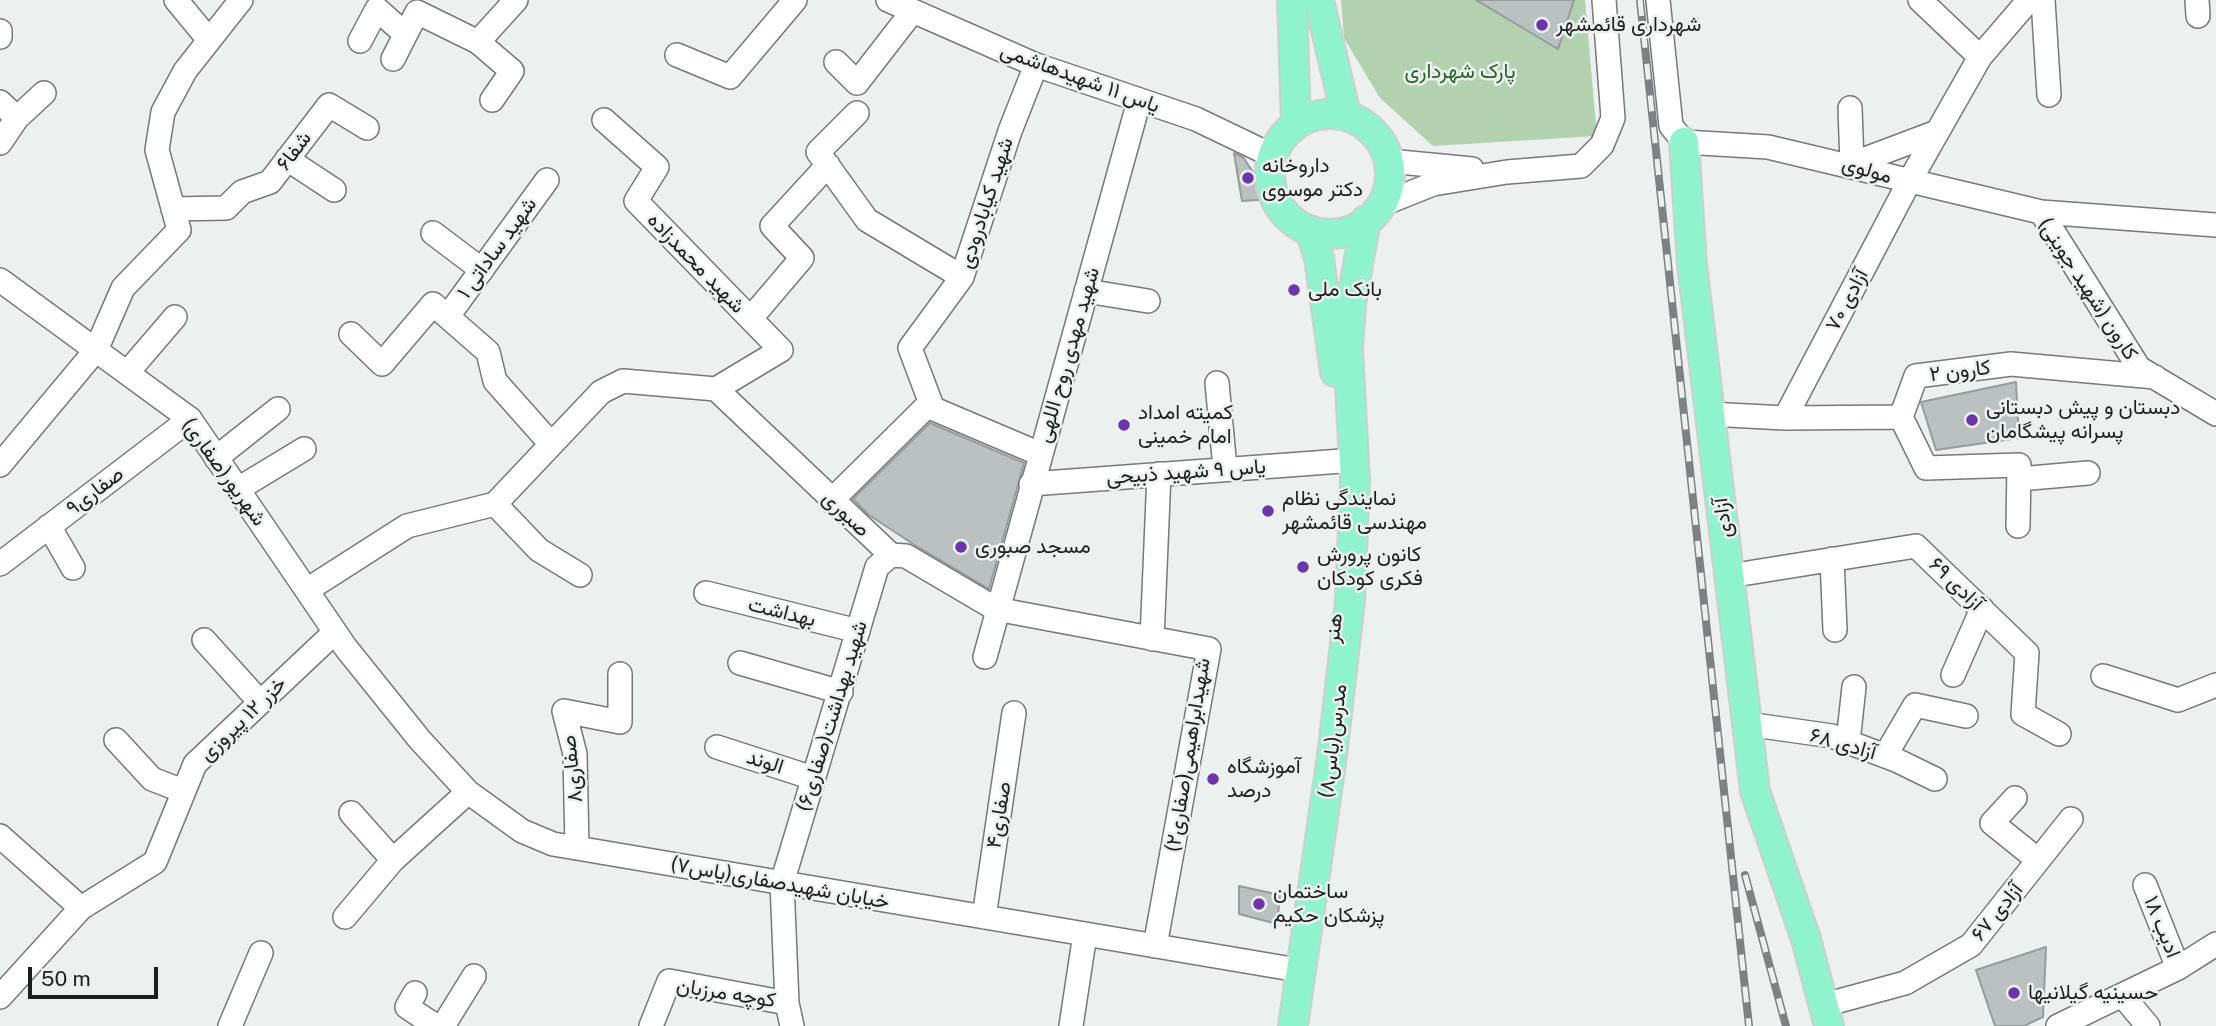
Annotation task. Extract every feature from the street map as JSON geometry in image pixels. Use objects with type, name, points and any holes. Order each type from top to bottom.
[{"type":"main road","points":[[1292,0],[1296,124]]},
{"type":"main road","points":[[1319,0],[1346,115]]},
{"type":"main road","points":[[1346,115],[1370,128],[1384,147],[1389,161],[1387,194],[1375,212],[1356,228],[1333,234],[1310,230],[1293,222],[1281,208],[1273,192],[1270,174],[1273,156],[1282,138],[1296,124],[1314,116],[1346,115]]},
{"type":"main road","name":"آزادی","points":[[1684,142],[1692,264],[1755,791],[1806,939],[1826,1016]]},
{"type":"main road","name":"مدرس(یاس۸)","points":[[1293,1026],[1332,756],[1350,601],[1355,480],[1350,370],[1351,304],[1375,212]]},
{"type":"main road","name":"هنر","points":[[1283,1026],[1337,605],[1342,543],[1342,461],[1335,370],[1319,258],[1310,230]]},
{"type":"street","points":[[176,0],[209,40]]},
{"type":"street","points":[[0,465],[96,350],[123,288],[179,230],[157,150],[163,112],[185,71],[241,0]]},
{"type":"street","points":[[478,42],[516,0]]},
{"type":"street","points":[[677,55],[730,77],[795,0]]},
{"type":"street","name":"یاس ۱۱ شهیدهاشمی","points":[[888,0],[1036,65],[1196,119],[1273,156]]},
{"type":"street","points":[[1375,212],[1433,184],[1507,172],[1581,166],[1602,145],[1614,118],[1604,0]]},
{"type":"street","points":[[1658,0],[1671,126],[1684,142]]},
{"type":"street","name":"آزادی","points":[[1673,0],[1684,142]]},
{"type":"street","points":[[1920,0],[1980,57]]},
{"type":"street","points":[[2029,2],[2049,95]]},
{"type":"street","name":"مولوی","points":[[1684,142],[1768,147],[1852,164],[1909,182],[1980,57],[2029,2]]},
{"type":"street","points":[[360,41],[377,9],[405,34]]},
{"type":"street","points":[[393,59],[417,12],[478,42],[512,71],[492,100]]},
{"type":"street","points":[[836,62],[857,83],[912,12]]},
{"type":"street","points":[[0,31],[0,37]]},
{"type":"street","name":"شهید کیابادرودی","points":[[933,409],[910,348],[962,277],[1010,131],[1036,65]]},
{"type":"street","points":[[0,143],[17,118],[44,93]]},
{"type":"street","name":"شهید مهدی روح اللهی","points":[[985,657],[996,608],[1139,101]]},
{"type":"street","points":[[0,102],[17,118]]},
{"type":"street","name":"شفا۶","points":[[173,209],[226,208],[242,192],[270,182],[328,105],[367,128]]},
{"type":"street","points":[[1850,108],[1852,164],[1937,132]]},
{"type":"street","points":[[857,113],[818,152],[867,220],[962,277]]},
{"type":"street","name":"شهید محمدزاده","points":[[604,120],[657,167],[636,201],[781,349],[716,388]]},
{"type":"street","points":[[287,159],[334,190]]},
{"type":"street","points":[[1389,161],[1507,172]]},
{"type":"street","points":[[751,318],[802,258],[772,226],[828,165]]},
{"type":"street","name":"شهید ساداتی ۱","points":[[448,316],[547,180]]},
{"type":"street","name":"کارون (شهید جوینی)","points":[[1909,182],[2040,212],[2139,368],[2216,414]]},
{"type":"street","name":"آزادی ۷۰","points":[[1785,418],[1909,182]]},
{"type":"street","points":[[2040,212],[2216,225]]},
{"type":"street","points":[[433,233],[482,270]]},
{"type":"street","name":"شهریور(صفاری)","points":[[0,280],[190,419],[341,640]]},
{"type":"street","points":[[1086,291],[1148,301]]},
{"type":"street","points":[[351,334],[382,364],[433,304],[488,352],[495,381],[551,444]]},
{"type":"street","points":[[127,373],[175,317]]},
{"type":"street","name":"کارون ۲","points":[[1901,417],[1916,376],[2011,364],[2155,377]]},
{"type":"street","points":[[307,590],[407,526],[495,504],[601,392],[623,381],[716,388]]},
{"type":"street","points":[[1217,383],[1225,468]]},
{"type":"street","name":"صبوری","points":[[716,388],[831,501],[891,555],[906,556],[996,608]]},
{"type":"street","points":[[831,501],[927,406],[1040,454]]},
{"type":"street","points":[[216,458],[278,409]]},
{"type":"street","points":[[1709,414],[1785,418],[1901,417],[1926,467],[2019,465],[2018,526]]},
{"type":"street","name":"صفاری۹","points":[[0,564],[190,419]]},
{"type":"street","points":[[238,489],[304,449]]},
{"type":"street","name":"یاس ۹ شهید ذبیحی","points":[[1031,484],[1342,461]]},
{"type":"street","points":[[2018,479],[2088,473]]},
{"type":"street","points":[[1152,639],[1159,474]]},
{"type":"street","points":[[495,504],[539,550],[580,575]]},
{"type":"street","points":[[49,526],[73,568]]},
{"type":"street","name":"آزادی ۶۹","points":[[1729,576],[1916,546],[2027,653],[2023,715],[2059,734]]},
{"type":"street","name":"شهید بهداشت(صفاری۶)","points":[[792,1026],[787,1003],[782,883],[877,567],[891,555]]},
{"type":"street","points":[[1832,559],[1835,630]]},
{"type":"street","name":"بهداشت","points":[[706,593],[858,631]]},
{"type":"street","name":"شهیدابراهیمی(صفاری۲)","points":[[996,608],[1209,649],[1155,946]]},
{"type":"street","points":[[1953,675],[1982,609]]},
{"type":"street","points":[[204,640],[260,702]]},
{"type":"street","name":"خیابان شهیدصفاری(یاس۷)","points":[[341,640],[420,740],[468,792],[522,831],[553,844],[1292,969]]},
{"type":"street","name":"خزر ۱۲ پیروزی","points":[[0,997],[81,908],[155,862],[195,764],[260,702],[341,640]]},
{"type":"street","points":[[740,663],[841,692]]},
{"type":"street","name":"صفاری۸","points":[[577,848],[575,754],[564,711],[620,722],[620,674]]},
{"type":"street","points":[[2103,676],[2178,700],[2216,685]]},
{"type":"street","points":[[1848,742],[1854,687]]},
{"type":"street","points":[[1885,756],[1915,705],[1966,716]]},
{"type":"street","name":"صفاری۴","points":[[984,917],[1014,713]]},
{"type":"street","name":"آزادی ۶۸","points":[[1747,724],[1832,736],[1935,779]]},
{"type":"street","points":[[116,740],[152,779],[183,791]]},
{"type":"street","name":"الوند","points":[[717,747],[813,778]]},
{"type":"street","points":[[345,917],[393,860],[468,792]]},
{"type":"street","points":[[2015,798],[1992,823],[2038,860]]},
{"type":"street","points":[[351,813],[393,860]]},
{"type":"street","name":"آزادی ۶۷","points":[[1826,1016],[1905,983],[1971,945],[2071,819]]},
{"type":"street","points":[[0,836],[81,908]]},
{"type":"street","name":"ادیب ۱۸","points":[[2145,886],[2178,968]]},
{"type":"street","points":[[1071,1026],[1085,934]]},
{"type":"street","points":[[2058,1026],[2178,968],[2216,944]]},
{"type":"street","points":[[230,1026],[261,953]]},
{"type":"street","points":[[443,1026],[474,976]]},
{"type":"street","name":"کوچه مرزبان","points":[[651,1026],[669,981],[787,1003]]},
{"type":"street","points":[[415,993],[407,1007],[436,1026]]},
{"type":"street","points":[[2122,995],[2148,1026]]},
{"type":"green space","name":"پارک شهرداری","points":[[1341,0],[1585,0],[1597,136],[1433,146],[1380,98],[1344,38]]},
{"type":"building","name":"شهرداری قائمشهر","points":[[1476,0],[1574,0],[1558,49]]},
{"type":"building","name":"داروخانه دکتر موسوی","points":[[1234,153],[1243,157],[1271,199],[1242,201]]},
{"type":"building","name":"دبستان و پیش دبستانی پسرانه پیشگامان","points":[[2016,382],[2019,438],[1936,450],[1921,402]]},
{"type":"building","name":"مسجد صبوری","points":[[930,423],[1024,463],[989,589],[869,515],[853,499]]},
{"type":"building","name":"ساختمان پزشکان حکیم","points":[[1239,886],[1280,895],[1277,924],[1239,914]]},
{"type":"building","name":"حسینیه گیلانیها","points":[[2046,947],[2043,1017],[2024,1026],[1995,1026],[1976,970]]},
{"type":"railway","points":[[1640,0],[1749,1026]]},
{"type":"railway","points":[[1745,875],[1786,1026]]},
{"type":"place","name":"شهرداری قائمشهر","points":[[1542,25]]},
{"type":"place","name":"داروخانه دکتر موسوی","points":[[1248,178]]},
{"type":"place","name":"بانک ملی","points":[[1294,290]]},
{"type":"place","name":"دبستان و پیش دبستانی پسرانه پیشگامان","points":[[1972,420]]},
{"type":"place","name":"کمیته امداد امام خمینی","points":[[1124,425]]},
{"type":"place","name":"نمایندگی نظام مهندسی قائمشهر","points":[[1268,511]]},
{"type":"place","name":"مسجد صبوری","points":[[961,547]]},
{"type":"place","name":"کانون پرورش فکری کودکان","points":[[1303,567]]},
{"type":"place","name":"آموزشگاه درصد","points":[[1213,779]]},
{"type":"place","name":"ساختمان پزشکان حکیم","points":[[1259,904]]},
{"type":"place","name":"حسینیه گیلانیها","points":[[2014,993]]}]
